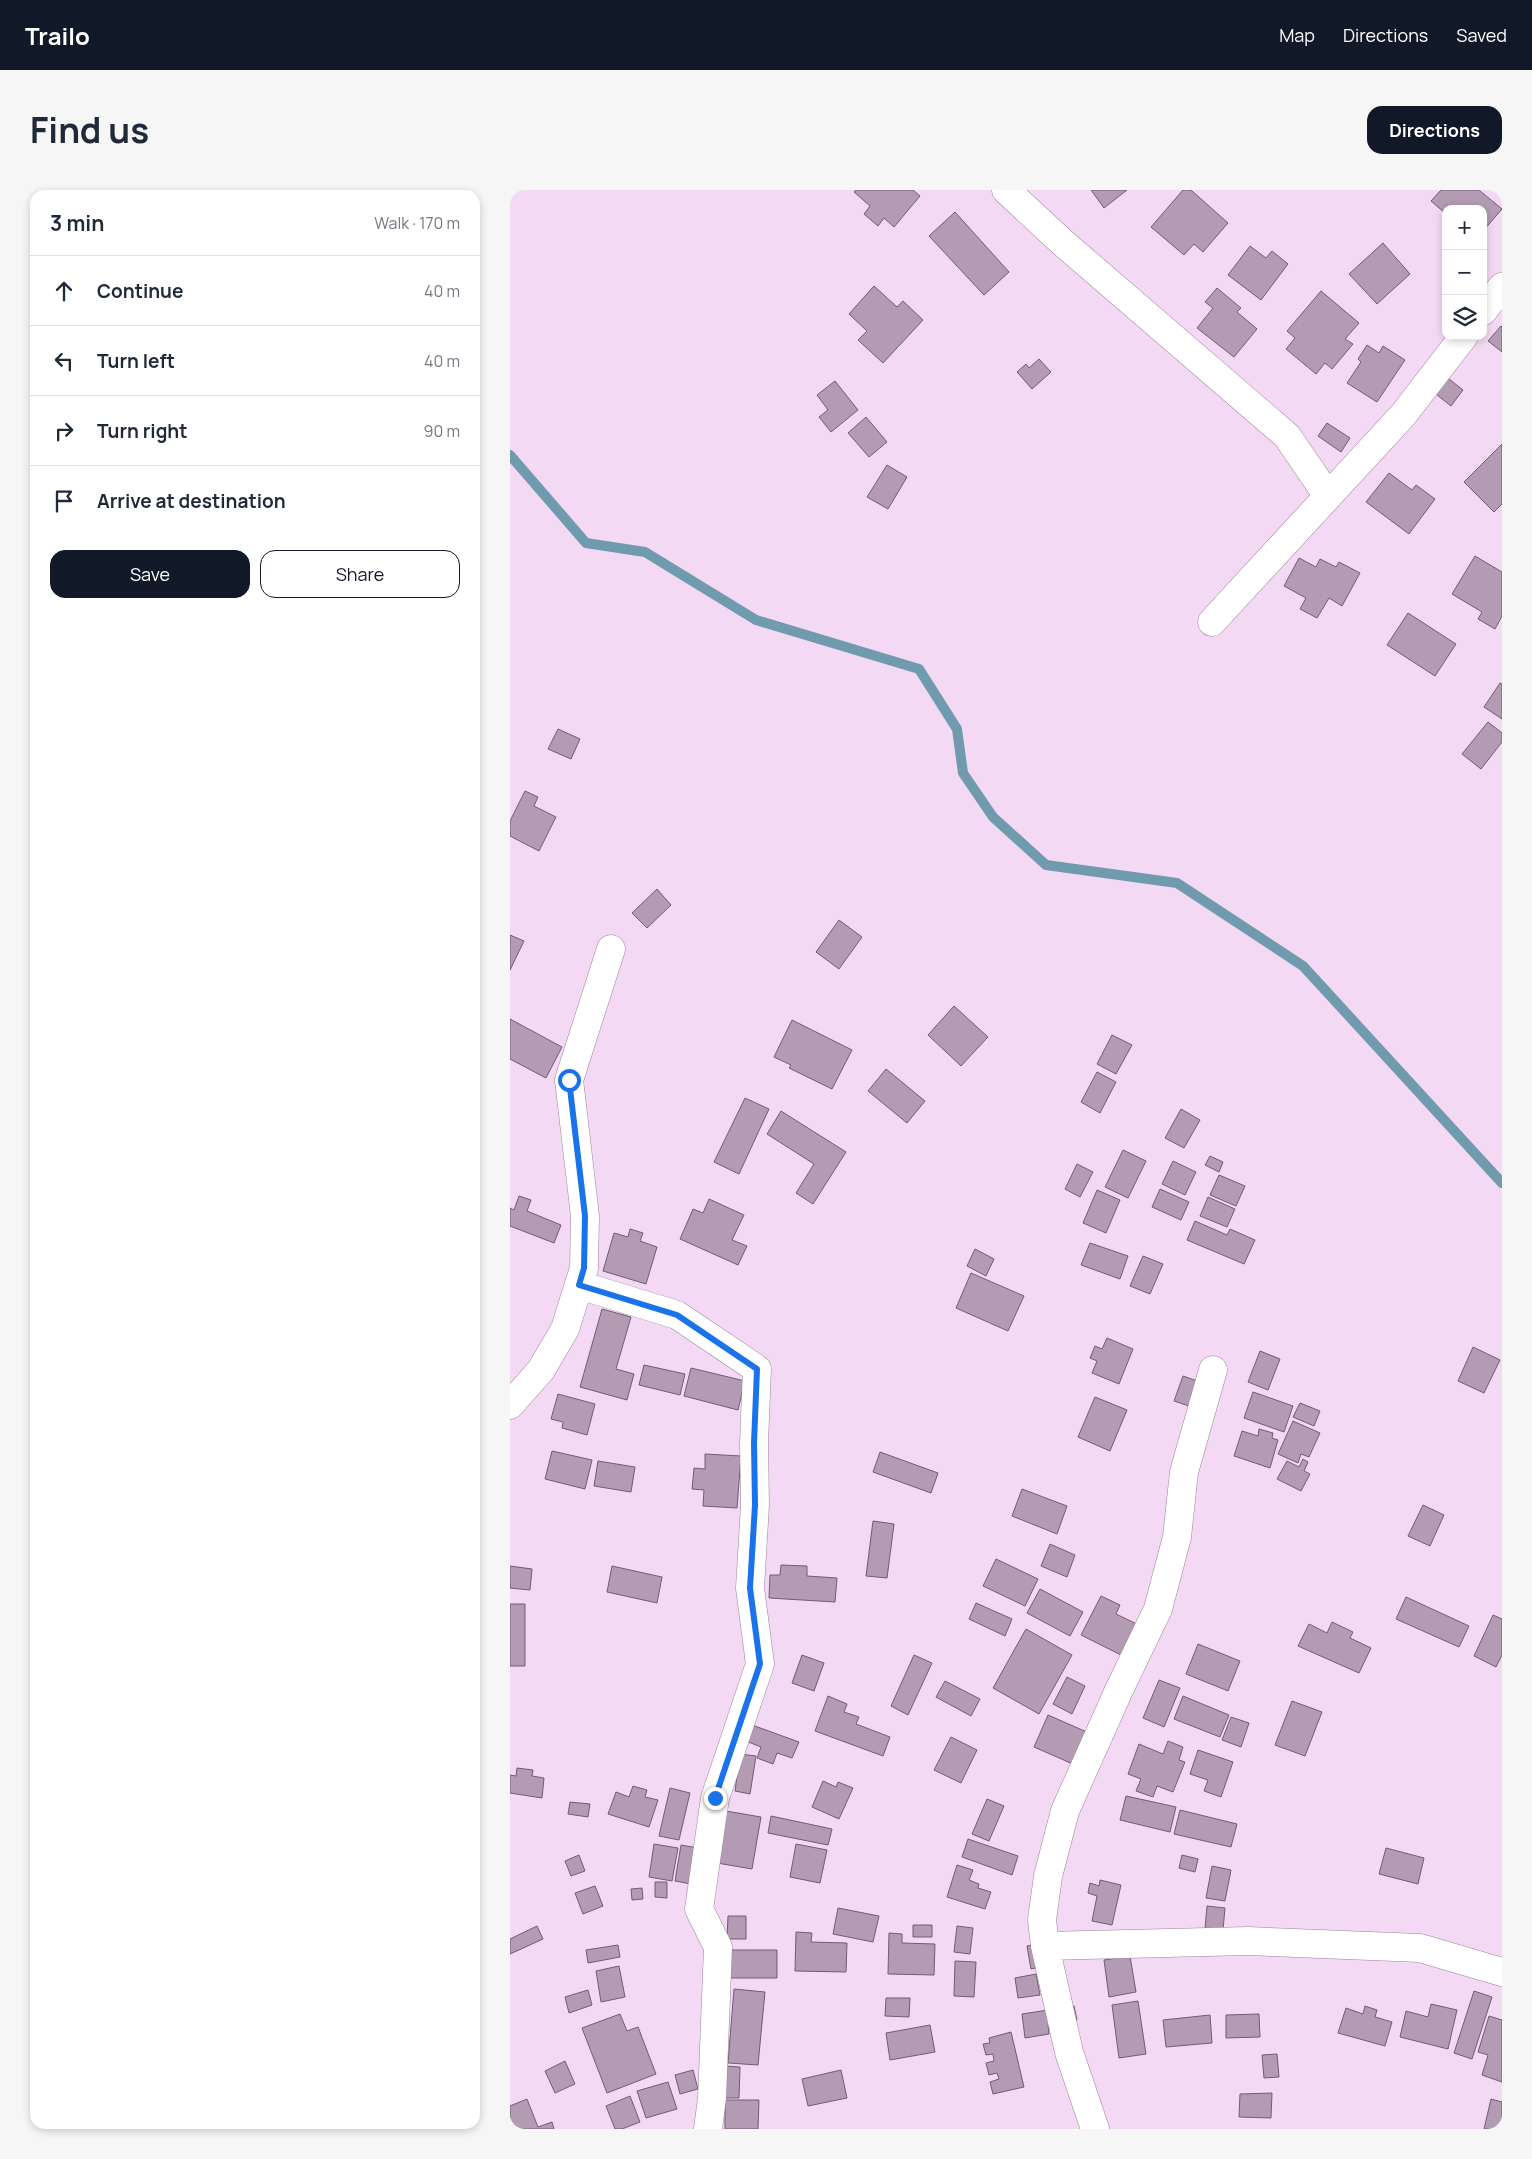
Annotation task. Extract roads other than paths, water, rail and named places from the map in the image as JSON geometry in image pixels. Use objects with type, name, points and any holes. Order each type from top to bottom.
[{"type":"street","points":[[1006,190],[1062,242],[1287,436],[1328,496]]},
{"type":"street","points":[[1487,306],[1502,287]]},
{"type":"street","points":[[1212,622],[1403,415],[1461,340]]},
{"type":"street","points":[[510,1405],[541,1370],[565,1329],[584,1268],[585,1216],[569,1080],[611,948]]},
{"type":"street","points":[[579,1285],[677,1315],[757,1369],[754,1443],[755,1505],[750,1588],[760,1664],[715,1798],[699,1909],[718,1947],[712,2098],[708,2129]]},
{"type":"street","points":[[1095,2129],[1068,2052],[1045,1946],[1042,1920],[1048,1876],[1065,1811],[1119,1690],[1158,1609],[1177,1537],[1184,1472],[1213,1370]]},
{"type":"street","points":[[1045,1946],[1248,1941],[1420,1948],[1502,1972]]},
{"type":"waterway","points":[[510,455],[586,543],[645,552],[756,620],[919,669],[957,729],[963,773],[993,817],[1046,865],[1177,883],[1303,966],[1502,1183]]}]
